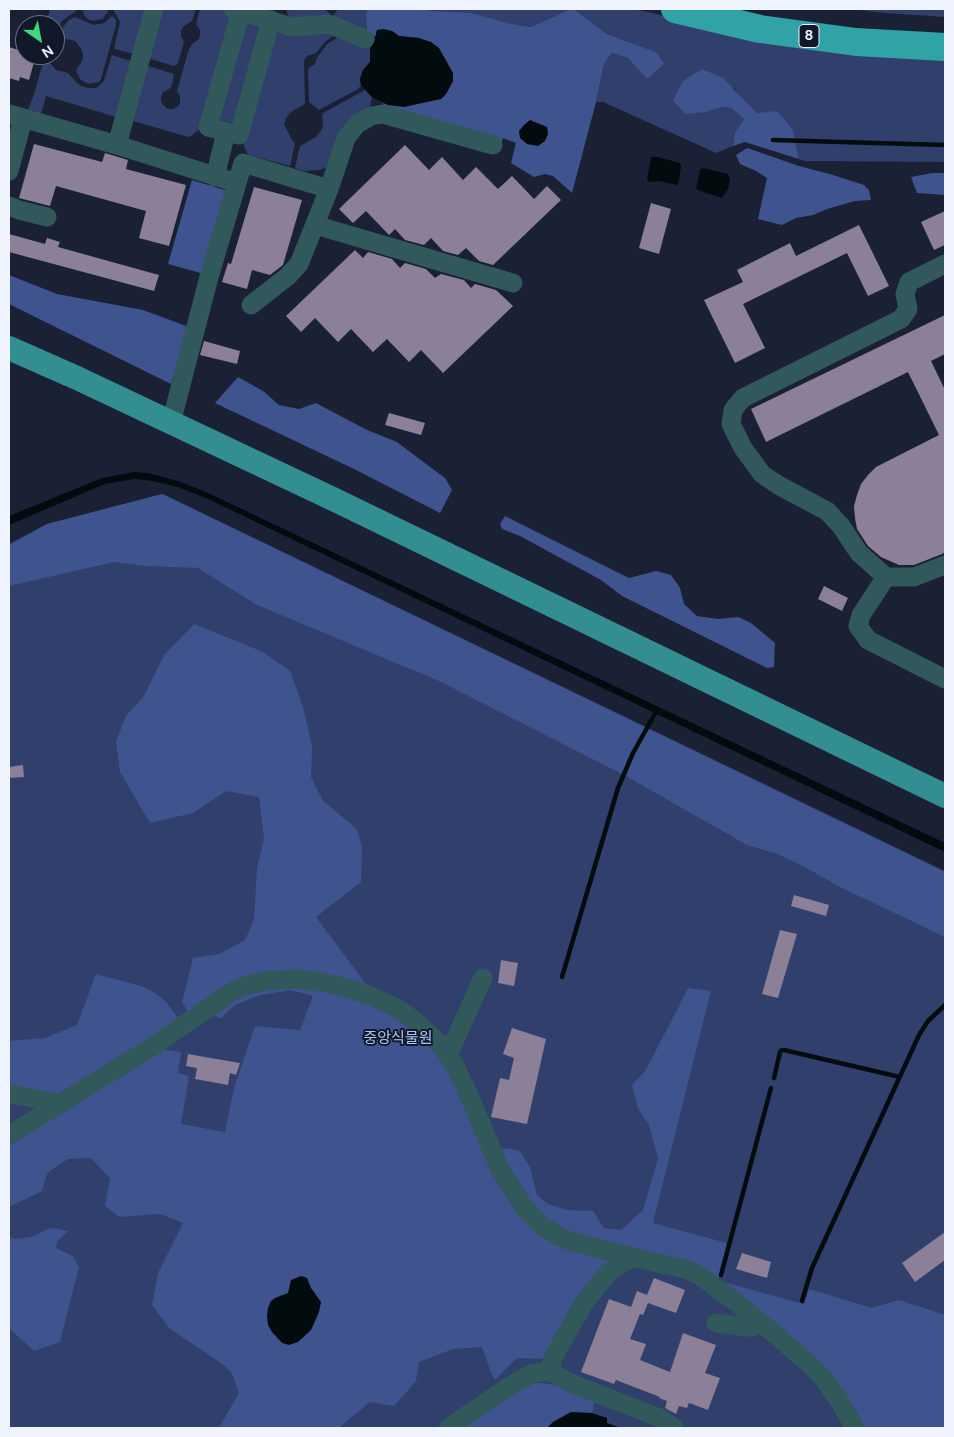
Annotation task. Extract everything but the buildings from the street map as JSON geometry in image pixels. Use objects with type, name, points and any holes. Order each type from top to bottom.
[{"type":"highway","name":"8","points":[[675,9],[770,30],[856,42],[945,46]]},
{"type":"highway","name":"8","points":[[757,9],[852,25],[945,30]]},
{"type":"main road","points":[[9,348],[342,504],[945,796]]},
{"type":"street","points":[[117,145],[154,9]]},
{"type":"street","points":[[271,20],[238,136],[208,127],[237,10],[271,20],[292,27],[329,24],[365,39]]},
{"type":"street","points":[[252,305],[288,276],[299,264],[329,189],[346,138],[357,124],[371,116],[382,114],[492,145]]},
{"type":"street","points":[[9,171],[16,117],[117,145],[237,183]]},
{"type":"street","points":[[215,177],[226,132]]},
{"type":"street","points":[[171,423],[209,277],[243,163],[329,189]]},
{"type":"street","points":[[9,206],[46,217]]},
{"type":"street","points":[[315,225],[513,283]]},
{"type":"street","points":[[945,264],[909,282],[905,294],[908,309],[901,319],[743,398],[733,410],[730,424],[743,448],[762,474],[827,512],[841,526],[859,553],[886,577],[914,577],[945,565]]},
{"type":"street","points":[[886,577],[861,615],[858,626],[868,640],[945,679]]},
{"type":"street","points":[[448,1055],[483,978]]},
{"type":"street","points":[[9,1135],[156,1045],[234,991],[245,986],[266,981],[295,979],[348,988],[399,1009],[431,1034],[448,1055],[468,1093],[500,1169],[513,1192],[531,1216],[558,1236],[570,1241],[685,1269],[699,1275],[795,1352],[822,1378],[837,1397],[856,1428]]},
{"type":"street","points":[[9,1094],[60,1103]]},
{"type":"street","points":[[549,1371],[554,1356],[584,1303],[608,1273],[632,1257]]},
{"type":"street","points":[[716,1323],[745,1327],[761,1324]]},
{"type":"street","points":[[448,1428],[508,1387],[531,1374],[549,1371],[573,1384],[660,1418],[674,1428]]},
{"type":"green space","points":[[50,9],[77,9],[65,19],[65,15],[48,15]]},
{"type":"green space","points":[[82,9],[109,9],[103,19],[92,21],[84,15]]},
{"type":"green space","points":[[113,9],[147,9],[134,54],[114,49],[120,22]]},
{"type":"green space","points":[[161,9],[196,9],[192,21],[181,30],[184,42],[178,63],[174,66],[147,58]]},
{"type":"green space","points":[[200,9],[223,9],[235,12],[203,126],[188,137],[133,121],[145,65],[174,74],[172,86],[163,92],[161,101],[168,109],[173,109],[180,104],[180,96],[177,91],[188,52],[192,44],[199,39],[200,30],[196,24]]},
{"type":"green space","points":[[286,9],[324,9],[333,16],[338,9],[367,9],[367,33],[303,23],[289,17]]},
{"type":"green space","points":[[367,9],[426,9],[431,11],[471,13],[507,23],[531,27],[570,9],[574,9],[607,34],[656,52],[664,64],[647,79],[628,58],[612,53],[604,64],[572,193],[553,176],[545,174],[534,177],[511,163],[516,143],[503,138],[501,144],[383,112],[383,103],[388,105],[441,99],[453,81],[419,38],[399,36],[392,31],[377,30],[376,36],[367,33]]},
{"type":"green space","points":[[426,9],[570,9],[531,27]]},
{"type":"green space","points":[[574,9],[635,9],[766,40],[945,59],[945,162],[805,161],[799,159],[793,130],[757,113],[734,88],[706,112],[722,107],[731,108],[744,119],[735,132],[733,146],[716,153],[603,102],[596,102],[604,64],[612,53],[628,58],[647,78],[656,52],[607,34]]},
{"type":"green space","points":[[850,9],[945,9],[945,17],[885,13]]},
{"type":"green space","points":[[112,16],[116,20],[101,79],[99,82],[88,84],[80,79],[76,70],[82,61],[82,50],[75,41],[65,39],[65,25],[75,17],[94,25],[104,23]]},
{"type":"green space","points":[[243,17],[264,21],[237,124],[214,119]]},
{"type":"green space","points":[[273,23],[339,32],[325,42],[316,53],[307,56],[304,60],[305,104],[291,112],[284,124],[295,144],[290,166],[249,155],[242,141]]},
{"type":"green space","points":[[343,34],[371,44],[370,62],[363,70],[360,79],[361,85],[358,89],[319,110],[309,102],[308,71],[315,64],[327,44]]},
{"type":"green space","points":[[112,55],[131,61],[116,117],[46,96],[41,114],[27,113],[42,65],[52,65],[56,70],[68,73],[81,86],[96,88],[104,81]]},
{"type":"green space","points":[[702,69],[723,78],[757,113],[777,111],[793,130],[799,159],[745,142],[733,146],[735,132],[744,119],[731,108],[722,107],[706,112],[685,114],[673,100],[683,81]]},
{"type":"green space","points":[[365,90],[372,97],[370,106],[326,168],[304,171],[295,168],[300,146],[316,137],[321,131],[323,113]]},
{"type":"green space","points":[[747,148],[864,185],[869,190],[871,200],[855,201],[813,215],[796,218],[782,225],[758,219],[767,178],[740,164],[736,155]]},
{"type":"green space","points":[[932,173],[945,173],[945,195],[917,193],[911,177]]},
{"type":"green space","points":[[192,180],[228,191],[204,274],[168,264]]},
{"type":"green space","points":[[9,275],[57,294],[143,310],[189,327],[171,384],[9,304]]},
{"type":"green space","points":[[238,377],[263,391],[279,405],[299,409],[316,403],[367,430],[397,442],[445,478],[452,490],[440,513],[354,469],[215,403]]},
{"type":"green space","points":[[162,494],[945,872],[945,937],[842,888],[801,865],[777,854],[747,845],[624,775],[439,681],[257,605],[198,568],[146,566],[114,562],[9,586],[9,545],[47,524]]},
{"type":"green space","name":"중앙식물원","points":[[163,494],[945,871],[945,1428],[9,1428],[9,544],[47,524]]},
{"type":"green space","points":[[505,516],[629,578],[656,571],[671,575],[680,588],[684,604],[697,616],[718,619],[738,617],[751,623],[775,643],[774,667],[767,668],[622,596],[601,580],[520,536],[502,529],[500,524]]},
{"type":"green space","points":[[194,624],[263,652],[290,671],[303,707],[312,746],[311,777],[323,801],[357,829],[362,847],[361,882],[316,917],[366,984],[295,976],[190,1015],[182,1002],[193,958],[219,954],[245,940],[254,919],[257,868],[264,839],[259,797],[226,791],[193,813],[150,823],[120,772],[116,741],[126,716],[144,696],[164,655]]},
{"type":"green space","points":[[96,974],[141,986],[155,993],[166,1002],[181,1022],[60,1097],[9,1090],[9,1041],[45,1038],[77,1025]]},
{"type":"green space","points":[[294,983],[383,1005],[440,1047],[520,1209],[615,1257],[546,1359],[517,1358],[495,1380],[482,1347],[453,1349],[419,1362],[416,1381],[394,1406],[370,1402],[339,1428],[219,1428],[239,1393],[232,1373],[221,1363],[169,1328],[152,1305],[158,1273],[183,1223],[160,1214],[119,1217],[105,1206],[110,1179],[91,1158],[68,1159],[47,1173],[42,1191],[9,1207],[9,1138],[158,1049],[181,1052],[178,1073],[189,1076],[181,1124],[225,1132],[234,1088],[255,1026],[300,1030],[313,996],[291,990],[260,995],[235,1005],[221,1018],[206,1014],[236,994]]},
{"type":"green space","points":[[688,988],[711,991],[653,1223],[727,1243],[719,1278],[570,1236],[535,1214],[500,1152],[507,1148],[520,1151],[530,1167],[537,1195],[548,1204],[567,1210],[593,1211],[604,1228],[621,1230],[643,1210],[658,1158],[649,1125],[638,1109],[632,1085],[646,1070]]},
{"type":"green space","points":[[54,1228],[68,1231],[57,1242],[56,1248],[73,1256],[79,1267],[60,1342],[34,1351],[9,1328],[9,1236],[15,1239],[31,1237]]},
{"type":"green space","points":[[723,1282],[804,1304],[809,1289],[872,1308],[899,1300],[945,1315],[945,1428],[859,1428]]},
{"type":"green space","points":[[538,1383],[552,1384],[595,1400],[592,1413],[571,1412],[553,1422],[547,1428],[454,1428],[521,1386]]},
{"type":"shaded area","points":[[377,30],[392,31],[399,36],[419,38],[431,42],[439,48],[453,73],[453,81],[441,99],[404,107],[388,105],[372,97],[361,85],[360,79],[363,70],[370,62],[371,44],[375,39]]},
{"type":"shaded area","points":[[530,120],[547,127],[548,134],[545,141],[538,146],[527,144],[520,138],[519,131]]},
{"type":"shaded area","points":[[651,157],[680,163],[677,185],[647,180]]},
{"type":"shaded area","points":[[703,168],[728,174],[730,179],[728,189],[722,198],[697,190],[700,170]]},
{"type":"shaded area","points":[[133,472],[148,473],[178,481],[206,492],[945,843],[945,852],[208,499],[178,487],[134,479],[105,484],[9,525],[9,516],[102,478]]},
{"type":"shaded area","points":[[301,1276],[307,1278],[311,1288],[321,1302],[311,1330],[298,1342],[289,1345],[282,1343],[268,1325],[268,1308],[271,1301],[275,1298],[288,1293],[291,1280]]},
{"type":"shaded area","points":[[571,1412],[592,1413],[607,1418],[607,1423],[621,1428],[547,1428],[553,1422]]},
{"type":"waterway","points":[[773,140],[945,145]]},
{"type":"waterway","points":[[562,977],[618,788],[633,753],[657,710]]},
{"type":"waterway","points":[[802,1301],[812,1268],[919,1035],[928,1021],[945,1005]]},
{"type":"waterway","points":[[774,1078],[782,1050],[900,1077]]},
{"type":"waterway","points":[[721,1275],[771,1088]]}]
